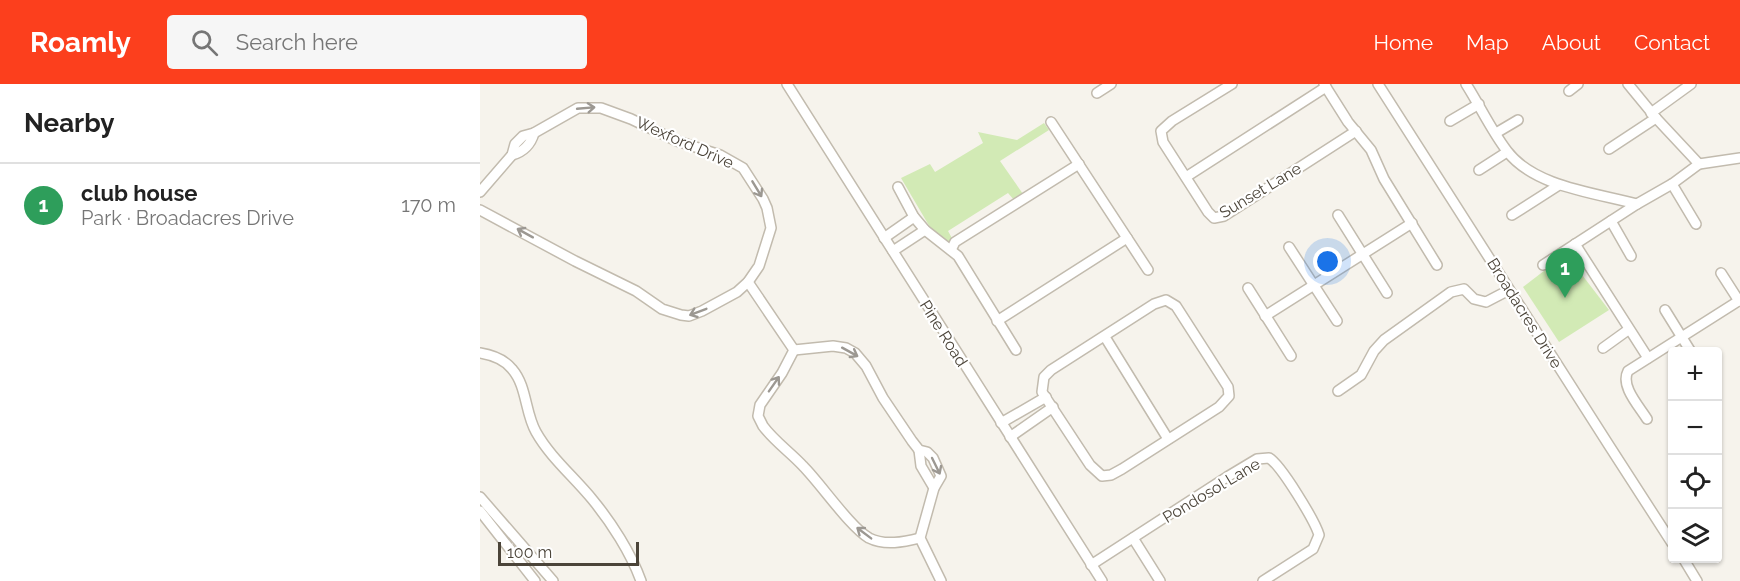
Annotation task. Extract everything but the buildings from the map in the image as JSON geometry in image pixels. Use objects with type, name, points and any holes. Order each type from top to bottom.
[{"type":"street","name":"Pine Road","points":[[787,84],[1102,581]]},
{"type":"street","points":[[1097,93],[1111,84]]},
{"type":"street","name":"Sunset Lane","points":[[1232,84],[1172,121],[1161,131],[1163,142],[1211,216],[1219,217],[1356,131]]},
{"type":"street","name":"Broadacres Drive","points":[[1378,84],[1668,537]]},
{"type":"street","points":[[1466,84],[1507,152],[1538,175],[1559,185],[1637,204]]},
{"type":"street","points":[[1569,91],[1578,84]]},
{"type":"street","points":[[1628,84],[1700,164]]},
{"type":"street","points":[[1609,149],[1691,84]]},
{"type":"street","points":[[1186,177],[1325,85],[1343,116],[1376,157],[1384,179],[1437,265]]},
{"type":"street","points":[[1450,121],[1479,104]]},
{"type":"street","name":"Wexford Drive","points":[[480,192],[512,155],[513,148],[523,136],[534,133],[578,108],[601,108],[632,119],[663,135],[720,155],[743,168],[761,193],[771,226],[759,266],[748,282]]},
{"type":"street","points":[[1496,133],[1518,120]]},
{"type":"street","points":[[1051,122],[1148,270]]},
{"type":"street","points":[[1479,170],[1507,152]]},
{"type":"street","points":[[1543,265],[1700,164],[1739,161]]},
{"type":"street","points":[[951,250],[956,242],[1079,164]]},
{"type":"street","points":[[1672,184],[1696,224]]},
{"type":"street","points":[[1512,215],[1559,185]]},
{"type":"street","points":[[898,187],[914,217],[925,230],[958,256],[1016,350]]},
{"type":"street","points":[[480,210],[636,291],[671,313],[694,315],[737,292],[748,282],[794,350]]},
{"type":"street","points":[[1338,215],[1387,293]]},
{"type":"street","points":[[884,238],[914,217]]},
{"type":"street","points":[[1611,221],[1631,256]]},
{"type":"street","points":[[1265,316],[1412,223]]},
{"type":"street","points":[[892,252],[925,230]]},
{"type":"street","points":[[997,321],[1127,238]]},
{"type":"street","points":[[1575,244],[1648,358]]},
{"type":"street","points":[[1288,247],[1337,321]]},
{"type":"street","points":[[1647,419],[1626,385],[1625,378],[1630,368],[1739,300],[1721,273]]},
{"type":"street","points":[[1248,288],[1291,356]]},
{"type":"street","points":[[1338,390],[1349,385],[1364,372],[1374,351],[1384,340],[1451,292],[1464,289],[1474,299],[1486,302],[1509,290]]},
{"type":"street","points":[[1164,300],[1176,306],[1225,382],[1230,394],[1223,404],[1112,475],[1102,476],[1090,465],[1046,397],[1042,392],[1042,386],[1047,373],[1154,304],[1164,300]]},
{"type":"street","points":[[1665,310],[1688,347]]},
{"type":"street","points":[[1603,348],[1628,330]]},
{"type":"street","points":[[1105,337],[1168,439]]},
{"type":"street","points":[[794,350],[834,346],[846,348],[855,353],[866,366],[898,423],[919,450],[929,454],[940,472],[940,480],[934,488],[920,537],[940,581]]},
{"type":"street","points":[[794,350],[760,405],[758,416],[763,426],[801,463],[866,535],[888,542],[920,537]]},
{"type":"street","points":[[480,353],[503,361],[513,370],[523,388],[529,419],[536,432],[594,501],[636,566],[641,581]]},
{"type":"street","points":[[1001,423],[1046,397]]},
{"type":"street","points":[[1010,436],[1053,407]]},
{"type":"street","points":[[919,450],[921,466],[934,488]]},
{"type":"street","name":"Pondosol Lane","points":[[1091,565],[1251,462],[1263,457],[1269,458],[1280,470],[1314,522],[1319,535],[1313,549],[1263,581]]},
{"type":"street","points":[[480,497],[553,581]]},
{"type":"street","points":[[480,512],[535,581]]},
{"type":"street","points":[[1133,538],[1160,581]]},
{"type":"street","points":[[1686,563],[1694,580]]},
{"type":"green space","points":[[1044,123],[1049,130],[1000,161],[1023,194],[1014,200],[1008,193],[948,231],[953,240],[949,242],[931,229],[901,178],[930,164],[935,172],[983,143],[978,132],[1017,140]]},
{"type":"green space","points":[[1566,254],[1609,310],[1559,342],[1523,287]]},
{"type":"place","name":"club house","points":[[1565,298]]}]
